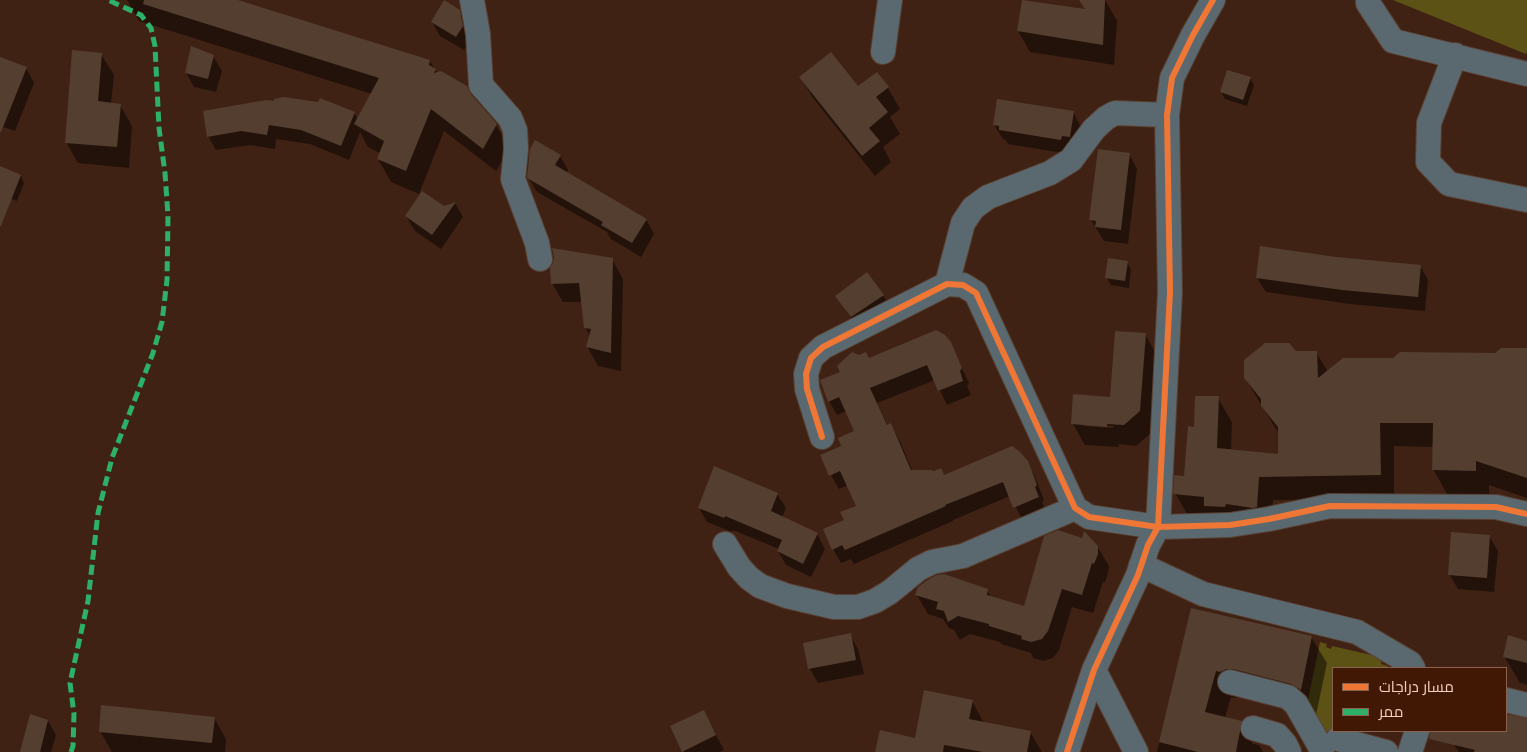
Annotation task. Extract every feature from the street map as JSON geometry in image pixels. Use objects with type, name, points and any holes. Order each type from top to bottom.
[{"type":"street","points":[[883,52],[890,0]]},
{"type":"street","points":[[1067,752],[1094,670],[1141,565],[1148,545],[1158,527],[1170,292],[1167,115],[1172,78],[1213,0]]},
{"type":"street","points":[[1368,0],[1393,41],[1527,74]]},
{"type":"street","points":[[468,2],[478,34],[481,85],[510,118],[515,130],[516,149],[513,179],[540,259]]},
{"type":"street","points":[[1455,55],[1429,123],[1428,162],[1450,184],[1527,200]]},
{"type":"street","points":[[947,284],[963,223],[973,208],[988,197],[1050,173],[1071,160],[1094,129],[1115,113],[1167,115]]},
{"type":"street","points":[[822,437],[806,389],[806,374],[811,358],[823,347],[947,284],[963,285],[976,294],[1075,508],[1089,518],[1158,527],[1230,525],[1330,506],[1496,507],[1527,514]]},
{"type":"street","points":[[724,544],[739,567],[760,586],[787,596],[834,607],[858,608],[883,596],[918,569],[932,562],[963,556],[1075,508]]},
{"type":"street","points":[[1141,565],[1203,594],[1357,632],[1410,662],[1412,667]]},
{"type":"street","points":[[1094,670],[1136,752]]},
{"type":"street","points":[[1230,682],[1288,697],[1332,743],[1386,752]]},
{"type":"street","points":[[1507,700],[1527,705]]},
{"type":"street","points":[[1253,728],[1277,735],[1289,752]]},
{"type":"street","points":[[1410,752],[1417,732]]},
{"type":"shaded area","points":[[1393,0],[1527,0],[1526,54]]},
{"type":"shaded area","points":[[1320,642],[1327,644],[1326,647],[1331,649],[1332,646],[1376,656],[1377,659],[1382,659],[1381,664],[1388,666],[1332,667],[1332,732],[1328,736],[1312,719],[1307,705]]},
{"type":"building","points":[[144,0],[238,0],[430,60],[429,65],[436,69],[434,73],[441,71],[467,86],[471,94],[497,124],[483,149],[431,109],[406,171],[377,159],[384,141],[354,124],[379,78],[143,4]]},
{"type":"building","points":[[444,0],[460,10],[463,26],[456,37],[431,22]]},
{"type":"building","points":[[1022,0],[1085,9],[1079,0],[1105,0],[1103,45],[1017,31]]},
{"type":"building","points":[[191,46],[214,55],[208,79],[185,73]]},
{"type":"building","points":[[72,50],[102,53],[98,101],[121,104],[117,147],[65,143]]},
{"type":"building","points":[[831,52],[858,86],[877,72],[889,87],[876,97],[888,112],[869,128],[880,141],[862,156],[799,77]]},
{"type":"building","points":[[0,57],[27,67],[1,132],[0,132]]},
{"type":"building","points":[[1227,70],[1251,77],[1243,100],[1220,92]]},
{"type":"building","points":[[284,97],[318,102],[320,98],[355,112],[341,146],[301,130],[269,125],[267,135],[241,131],[207,137],[203,111],[266,100],[274,101],[274,99]]},
{"type":"building","points":[[997,99],[1074,111],[1070,137],[1062,136],[1061,140],[999,130],[999,126],[993,125]]},
{"type":"building","points":[[535,140],[561,155],[555,165],[647,219],[632,243],[601,225],[603,222],[527,178],[530,149]]},
{"type":"building","points":[[1098,149],[1130,153],[1121,230],[1095,227],[1096,221],[1089,220]]},
{"type":"building","points":[[0,166],[21,175],[1,226],[0,226]]},
{"type":"building","points":[[422,191],[444,206],[456,202],[432,235],[405,216]]},
{"type":"building","points":[[1260,246],[1336,257],[1421,265],[1418,297],[1342,290],[1256,278]]},
{"type":"building","points":[[552,248],[613,258],[611,353],[586,347],[591,329],[584,328],[579,283],[551,284],[550,268],[554,257]]},
{"type":"building","points":[[1108,258],[1128,261],[1125,281],[1105,278]]},
{"type":"building","points":[[867,272],[884,295],[851,317],[835,296]]},
{"type":"building","points":[[936,330],[945,335],[951,342],[962,368],[960,371],[963,381],[938,391],[927,365],[870,388],[887,425],[891,423],[911,470],[934,471],[941,468],[944,475],[1012,446],[1028,461],[1037,485],[1035,487],[1039,497],[1013,508],[1003,482],[945,505],[845,550],[842,545],[832,550],[823,529],[844,520],[840,512],[856,506],[840,471],[829,476],[820,455],[841,446],[838,438],[854,431],[839,397],[828,402],[820,380],[840,372],[837,366],[852,352],[859,355],[866,352],[869,358]]},
{"type":"building","points":[[1115,331],[1146,333],[1140,411],[1124,425],[1107,424],[1107,427],[1071,424],[1073,394],[1110,397]]},
{"type":"building","points":[[1265,343],[1289,343],[1296,351],[1317,351],[1318,378],[1343,358],[1393,358],[1400,352],[1495,353],[1501,348],[1527,348],[1527,478],[1476,461],[1476,471],[1432,470],[1433,423],[1380,423],[1381,475],[1259,477],[1257,507],[1253,508],[1226,504],[1225,507],[1204,506],[1204,497],[1173,494],[1174,475],[1184,476],[1188,426],[1194,427],[1195,396],[1219,396],[1217,448],[1278,454],[1278,427],[1261,406],[1261,399],[1244,378],[1244,360]]},
{"type":"building","points":[[714,466],[778,493],[771,511],[818,533],[803,564],[777,551],[782,540],[725,516],[724,518],[698,508]]},
{"type":"building","points":[[1058,530],[1082,538],[1084,531],[1098,546],[1098,554],[1094,564],[1092,563],[1082,595],[1062,589],[1048,631],[1042,639],[1031,642],[1021,639],[1022,636],[989,626],[989,624],[958,616],[948,622],[944,611],[936,609],[938,602],[915,595],[918,587],[926,581],[936,575],[944,574],[988,589],[987,595],[1024,606],[1044,536]]},
{"type":"building","points":[[1451,532],[1490,535],[1487,578],[1448,575]]},
{"type":"building","points":[[1191,608],[1312,636],[1301,690],[1291,684],[1233,669],[1216,671],[1205,712],[1242,721],[1236,752],[1198,752],[1159,742]]},
{"type":"building","points":[[851,633],[856,660],[808,669],[803,643]]},
{"type":"building","points":[[1508,635],[1527,641],[1527,663],[1503,657]]},
{"type":"building","points":[[924,690],[973,700],[969,719],[1031,731],[1027,752],[983,752],[944,745],[943,752],[875,752],[880,730],[915,738]]},
{"type":"building","points":[[101,705],[215,717],[212,743],[99,732]]},
{"type":"building","points":[[704,710],[716,735],[682,752],[670,726]]},
{"type":"building","points":[[30,714],[48,720],[40,752],[20,752]]},
{"type":"building","points":[[1507,714],[1527,718],[1527,752],[1474,752],[1475,750],[1429,739],[1430,732],[1507,732]]},
{"type":"marked path","points":[[71,752],[73,746],[74,714],[70,683],[88,601],[98,513],[112,458],[153,353],[162,322],[167,280],[168,216],[159,128],[155,46],[151,28],[141,15],[108,0]]},
{"type":"cycle path","points":[[1067,752],[1094,670],[1138,575],[1148,545],[1158,527],[1170,292],[1167,115],[1172,78],[1213,0]]},
{"type":"cycle path","points":[[822,437],[807,389],[806,374],[811,358],[823,347],[947,284],[963,285],[976,293],[1075,508],[1089,517],[1158,527],[1230,525],[1330,506],[1496,507],[1527,514]]}]
